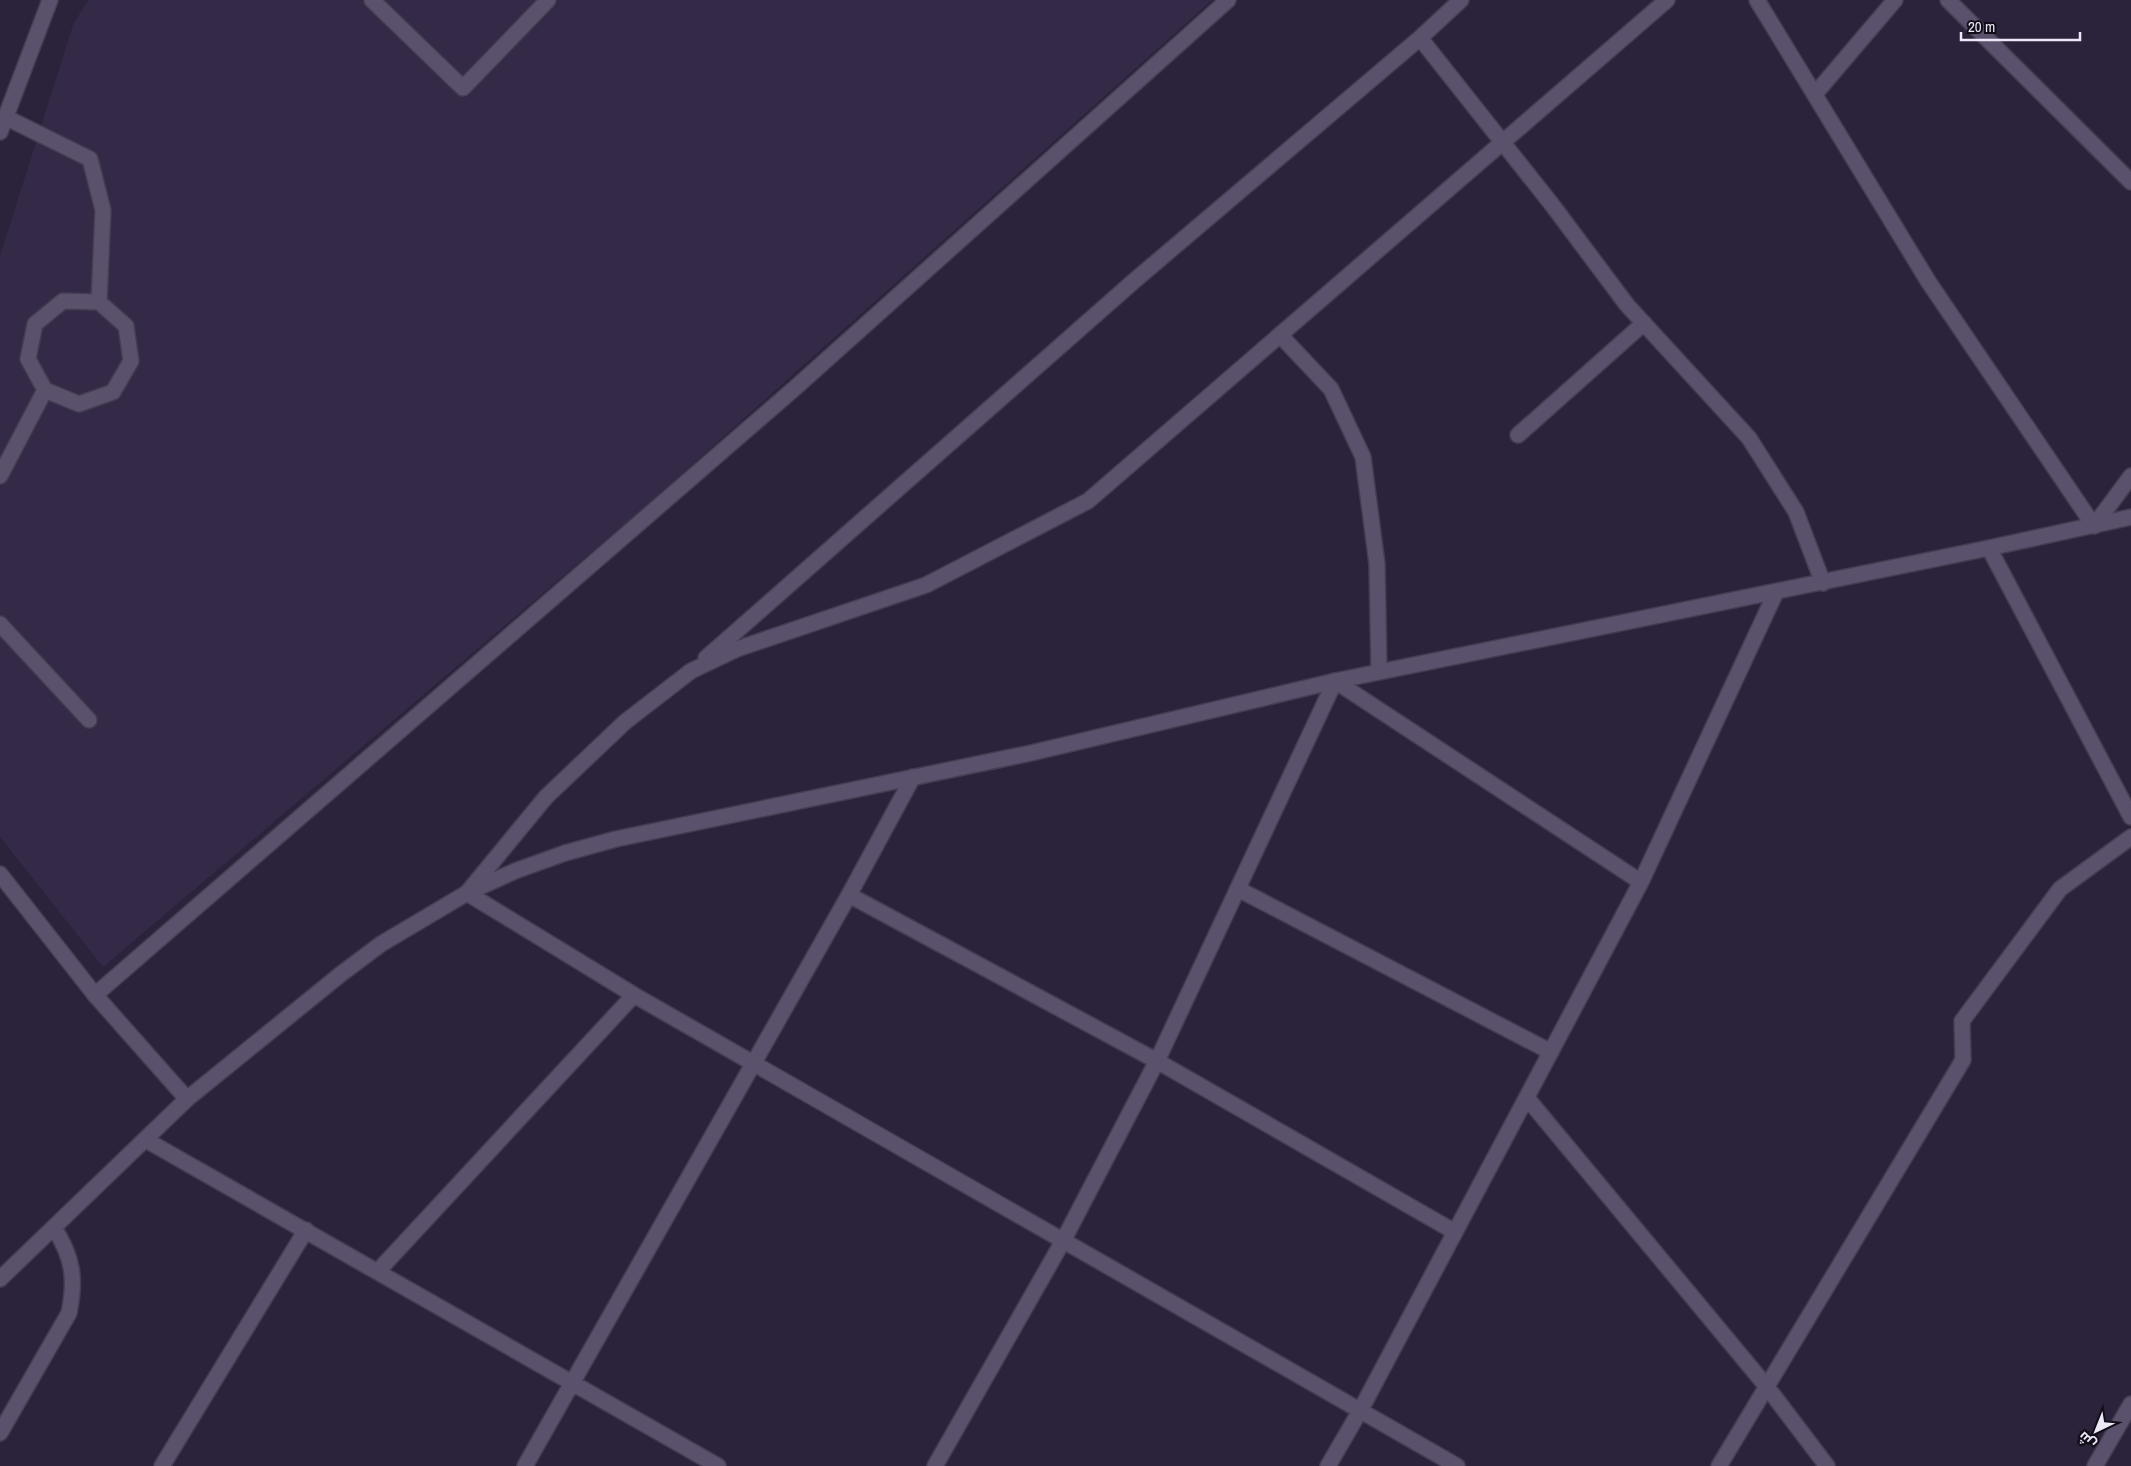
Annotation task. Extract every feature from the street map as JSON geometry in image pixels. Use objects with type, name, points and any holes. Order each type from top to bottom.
[{"type":"street","points":[[0,132],[50,0]]},
{"type":"street","points":[[372,0],[463,88],[548,0]]},
{"type":"street","points":[[95,994],[795,388],[1228,0]]},
{"type":"street","points":[[467,893],[546,798],[625,722],[691,671],[1134,281],[1420,38],[1461,0]]},
{"type":"street","points":[[691,671],[736,649],[926,585],[1088,501],[1668,0]]},
{"type":"street","points":[[1757,0],[1928,281],[2094,526]]},
{"type":"street","points":[[1815,94],[1895,0]]},
{"type":"street","points":[[1948,0],[2131,182]]},
{"type":"street","points":[[1420,38],[1504,143],[1627,305],[1749,438],[1796,512],[1823,582]]},
{"type":"street","points":[[5,117],[90,160],[103,210],[99,302]]},
{"type":"street","points":[[62,301],[99,302],[126,326],[131,361],[113,392],[79,404],[45,390],[28,359],[35,324],[62,301]]},
{"type":"street","points":[[1518,435],[1644,323]]},
{"type":"street","points":[[1280,335],[1331,389],[1363,457],[1377,564],[1379,672]]},
{"type":"street","points":[[0,476],[45,390]]},
{"type":"street","points":[[2094,526],[2131,476]]},
{"type":"street","points":[[0,1278],[187,1099],[341,974],[381,944],[467,893],[516,871],[564,853],[616,838],[1031,753],[1335,681],[1776,592],[2131,517]]},
{"type":"street","points":[[1989,548],[2131,817]]},
{"type":"street","points":[[1328,1466],[1360,1411],[1641,882],[1776,592]]},
{"type":"street","points":[[0,624],[89,720]]},
{"type":"street","points":[[1335,681],[1641,882]]},
{"type":"street","points":[[935,1466],[1063,1240],[1157,1061],[1335,681]]},
{"type":"street","points":[[525,1466],[754,1064],[913,777]]},
{"type":"street","points":[[1719,1466],[1964,1060],[1962,1020],[2060,889],[2131,837]]},
{"type":"street","points":[[0,874],[95,994],[187,1099]]},
{"type":"street","points":[[1238,889],[1551,1052]]},
{"type":"street","points":[[467,893],[634,995],[1457,1466]]},
{"type":"street","points":[[849,895],[1157,1061],[1455,1232]]},
{"type":"street","points":[[378,1271],[634,995]]},
{"type":"street","points":[[1527,1098],[1766,1387],[1827,1466]]},
{"type":"street","points":[[146,1140],[718,1466]]},
{"type":"street","points":[[0,1433],[69,1313],[74,1291],[72,1268],[66,1247],[54,1228]]},
{"type":"street","points":[[162,1466],[306,1230]]},
{"type":"street","points":[[2095,1466],[2131,1404]]},
{"type":"shaded area","points":[[89,0],[1212,0],[655,498],[103,967],[0,837],[0,256],[74,22]]}]
